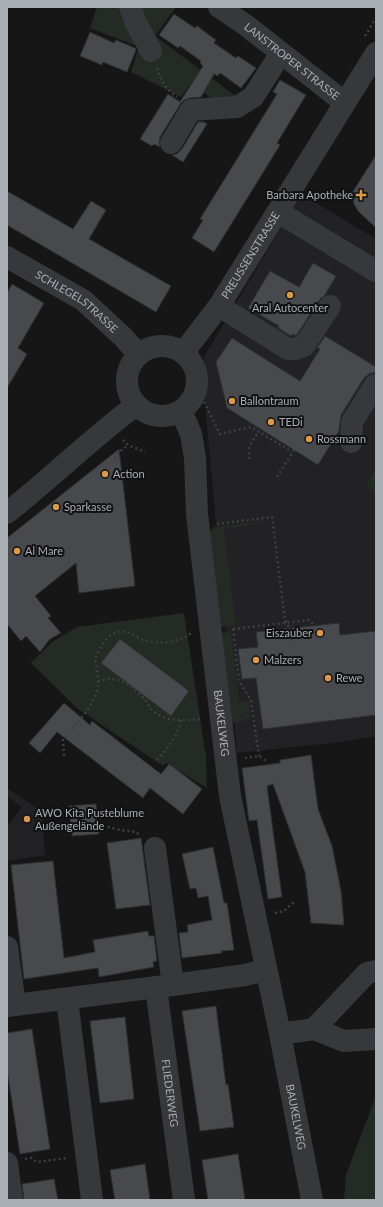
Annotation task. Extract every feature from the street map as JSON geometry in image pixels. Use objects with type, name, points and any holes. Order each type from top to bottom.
[{"type":"street","points":[[130,7],[136,23],[151,51]]},
{"type":"street","name":"LANSTROPER STRASSE","points":[[219,7],[247,26],[345,103]]},
{"type":"street","name":"PREUSSENSTRASSE","points":[[183,353],[219,306],[376,52]]},
{"type":"street","points":[[171,143],[191,110],[237,107],[253,97],[281,53]]},
{"type":"street","points":[[278,212],[376,271]]},
{"type":"street","name":"SCHLEGELSTRASSE","points":[[7,257],[83,300],[123,337],[139,355]]},
{"type":"street","points":[[219,306],[288,349],[295,349],[304,346],[330,306]]},
{"type":"street","points":[[161,346],[173,348],[183,353],[191,362],[196,371],[197,383],[195,394],[190,403],[181,411],[170,416],[158,416],[146,413],[136,405],[130,396],[127,385],[128,374],[132,364],[139,355],[149,349],[161,346]]},
{"type":"street","points":[[351,442],[352,422],[375,385]]},
{"type":"street","points":[[7,513],[116,420],[136,405]]},
{"type":"street","name":"BAUKELWEG","points":[[181,411],[191,434],[195,458],[196,498],[230,796],[280,1034],[312,1200]]},
{"type":"street","name":"FLIEDERWEG","points":[[155,848],[165,986],[184,1200]]},
{"type":"street","points":[[7,947],[11,1006],[245,975],[266,970]]},
{"type":"street","points":[[314,1029],[367,973],[376,971]]},
{"type":"street","points":[[67,999],[92,1200]]},
{"type":"street","points":[[280,1034],[314,1029],[344,1041],[376,1039]]},
{"type":"street","points":[[12,1200],[13,1161]]},
{"type":"path","points":[[151,51],[161,79],[167,90],[191,110]]},
{"type":"path","points":[[204,402],[220,434],[250,427],[293,451],[277,477]]},
{"type":"path","points":[[249,459],[249,447],[258,432]]},
{"type":"path","points":[[123,439],[128,445],[145,452]]},
{"type":"path","points":[[115,459],[117,454],[128,445]]},
{"type":"path","points":[[199,526],[272,517],[286,623],[290,629],[292,641]]},
{"type":"path","points":[[228,629],[309,620],[315,626]]},
{"type":"path","points":[[233,629],[239,682],[251,700],[259,756]]},
{"type":"path","points":[[64,756],[63,740],[95,695],[98,682],[95,658],[109,636],[115,633],[126,632],[147,641],[156,642],[180,640],[192,631]]},
{"type":"path","points":[[98,682],[110,678],[120,680],[144,699],[153,711],[165,717],[181,720],[206,718]]},
{"type":"path","points":[[157,760],[174,740],[181,720]]},
{"type":"path","points":[[98,825],[133,831],[146,839],[155,848]]},
{"type":"path","points":[[13,1161],[31,1158],[37,1162],[87,1156]]},
{"type":"shaded area","points":[[97,7],[176,7],[155,36],[241,100],[220,105],[191,83],[181,97],[131,72],[139,47],[90,28]]},
{"type":"shaded area","points":[[301,194],[376,239],[376,468],[365,485],[376,493],[376,736],[340,742],[237,753],[206,414],[204,357]]},
{"type":"shaded area","points":[[376,468],[376,493],[365,485]]},
{"type":"shaded area","points":[[264,521],[224,529],[236,625],[219,627],[208,531],[215,527]]},
{"type":"shaded area","points":[[184,613],[206,757],[207,788],[166,763],[163,766],[78,709],[31,663],[52,642],[77,627]]},
{"type":"shaded area","points":[[231,632],[239,702],[249,701],[251,718],[245,719],[245,721],[231,723],[221,633]]},
{"type":"shaded area","name":"AWO Kita Pusteblume Außengelände","points":[[7,788],[42,812],[45,855],[7,861],[7,827],[22,807],[7,796]]},
{"type":"shaded area","points":[[376,1096],[376,1200],[344,1200],[346,1175]]},
{"type":"building","points":[[174,14],[195,28],[197,26],[216,40],[214,43],[236,58],[238,56],[256,68],[241,88],[220,73],[218,76],[214,74],[201,97],[190,98],[181,103],[160,137],[160,147],[154,144],[152,146],[140,139],[168,94],[180,102],[203,66],[200,63],[201,61],[180,46],[178,48],[159,35]]},
{"type":"building","points":[[90,32],[114,43],[116,40],[135,48],[136,50],[127,72],[103,62],[102,65],[80,56]]},
{"type":"building","points":[[280,80],[306,95],[277,143],[280,145],[214,252],[192,238],[203,220],[200,219],[277,94],[273,92]]},
{"type":"building","points":[[198,122],[204,122],[207,124],[183,162],[172,155],[177,154],[182,149]]},
{"type":"building","points":[[376,155],[376,228],[358,211],[354,204],[352,193]]},
{"type":"building","points":[[7,191],[73,229],[91,201],[106,210],[89,239],[171,286],[156,312],[7,225]]},
{"type":"building","name":"Aral Autocenter","points":[[313,263],[336,276],[325,295],[320,299],[296,336],[292,334],[291,336],[278,328],[279,326],[248,308],[270,271],[299,287]]},
{"type":"building","points":[[12,284],[44,303],[18,348],[27,354],[7,388],[7,293]]},
{"type":"building","points":[[325,336],[376,367],[376,372],[369,374],[364,378],[341,415],[339,431],[318,465],[227,408],[216,362],[232,338],[300,381],[320,349],[317,348]]},
{"type":"building","points":[[119,449],[135,586],[79,593],[76,563],[35,596],[51,616],[48,618],[61,633],[50,639],[40,652],[26,636],[21,641],[7,624],[7,538]]},
{"type":"building","points":[[339,623],[340,635],[376,631],[376,715],[263,729],[256,678],[242,679],[238,649],[258,647],[256,632]]},
{"type":"building","points":[[120,639],[189,691],[171,716],[101,663]]},
{"type":"building","points":[[64,703],[90,725],[92,721],[161,774],[169,764],[202,789],[183,814],[150,788],[143,798],[57,732],[40,753],[29,743]]},
{"type":"building","points":[[311,755],[318,809],[332,846],[341,891],[344,925],[311,923],[305,872],[273,784],[267,786],[282,897],[268,899],[257,820],[249,821],[242,768],[280,763],[280,760]]},
{"type":"building","points":[[96,804],[99,834],[72,836],[69,806]]},
{"type":"building","points":[[141,838],[150,905],[116,909],[107,843]]},
{"type":"building","points":[[213,847],[224,903],[227,903],[234,950],[182,958],[179,933],[188,932],[187,925],[212,920],[208,896],[198,898],[196,888],[190,889],[182,854]]},
{"type":"building","points":[[53,861],[64,958],[95,952],[93,940],[148,931],[149,936],[154,936],[157,961],[153,962],[154,967],[99,977],[98,968],[24,979],[11,865]]},
{"type":"building","points":[[216,1006],[226,1085],[228,1084],[234,1127],[200,1131],[182,1011]]},
{"type":"building","points":[[125,1017],[134,1099],[100,1103],[90,1021]]},
{"type":"building","points":[[32,1029],[50,1149],[20,1154],[7,1070],[7,1033]]},
{"type":"building","points":[[238,1154],[245,1200],[208,1200],[202,1160]]},
{"type":"building","points":[[145,1164],[150,1200],[115,1200],[110,1170]]},
{"type":"building","points":[[54,1179],[58,1200],[24,1200],[22,1184]]},
{"type":"place","name":"Barbara Apotheke","points":[[361,195]]},
{"type":"place","name":"Aral Autocenter","points":[[290,295]]},
{"type":"place","name":"Ballontraum","points":[[232,401]]},
{"type":"place","name":"TEDi","points":[[271,422]]},
{"type":"place","name":"Rossmann","points":[[309,439]]},
{"type":"place","name":"Action","points":[[105,474]]},
{"type":"place","name":"Sparkasse","points":[[56,507]]},
{"type":"place","name":"Al Mare","points":[[17,551]]},
{"type":"place","name":"Eiszauber","points":[[320,633]]},
{"type":"place","name":"Malzers","points":[[256,660]]},
{"type":"place","name":"Rewe","points":[[328,678]]},
{"type":"place","name":"AWO Kita Pusteblume Außengelände","points":[[27,819]]}]
